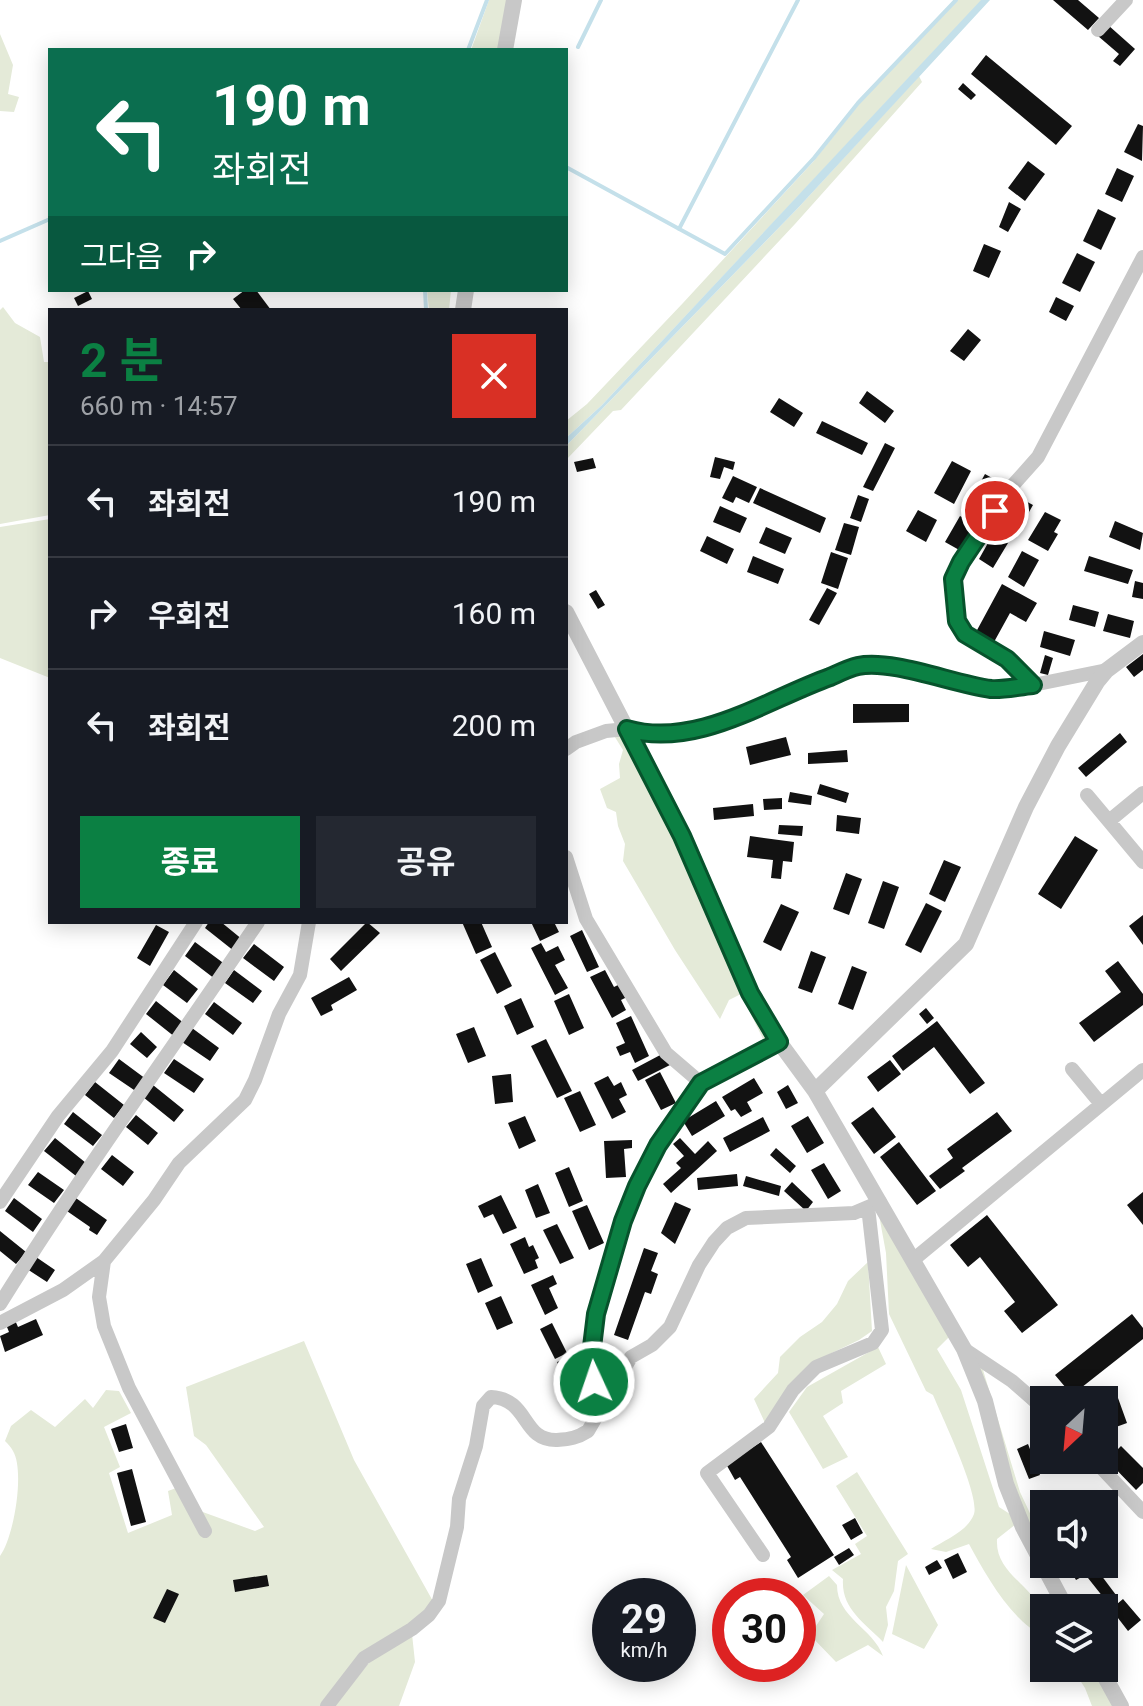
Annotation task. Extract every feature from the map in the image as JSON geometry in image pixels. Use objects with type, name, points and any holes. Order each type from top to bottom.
[{"type":"street","points":[[505,48],[514,0]]},
{"type":"street","points":[[1098,30],[1126,0]]},
{"type":"street","points":[[1033,685],[1007,659],[965,634],[957,621],[953,579],[961,562],[1013,485],[1038,457],[1143,257]]},
{"type":"street","points":[[568,616],[682,836],[750,993],[779,1042],[815,1091],[874,1205],[913,1260],[964,1349],[985,1401],[1006,1484],[1023,1527],[1059,1594]]},
{"type":"street","points":[[815,1091],[966,944],[1026,807],[1058,746],[1097,682],[1107,670],[1143,643]]},
{"type":"street","points":[[568,748],[606,731],[627,729],[647,735],[666,734],[726,721],[859,666],[880,665],[993,689],[1033,685],[1107,670]]},
{"type":"street","points":[[1109,821],[1143,793]]},
{"type":"street","points":[[1087,795],[1143,862]]},
{"type":"street","points":[[568,863],[586,919],[666,1053],[701,1083]]},
{"type":"street","points":[[0,1202],[58,1116],[112,1051],[195,924]]},
{"type":"street","points":[[0,1304],[61,1206],[257,924]]},
{"type":"street","points":[[0,1323],[63,1290],[104,1261],[154,1200],[179,1163],[245,1100],[279,1014],[300,975],[309,924]]},
{"type":"street","points":[[599,1415],[592,1347],[596,1314],[623,1221],[637,1186],[658,1145],[701,1083],[779,1042]]},
{"type":"street","points":[[1072,1069],[1101,1104]]},
{"type":"street","points":[[913,1260],[1143,1070]]},
{"type":"street","points":[[327,1706],[364,1658],[412,1629],[429,1615],[439,1601],[457,1527],[459,1499],[476,1446],[483,1406],[491,1397],[503,1398],[515,1405],[536,1434],[546,1440],[576,1439],[588,1431],[599,1415],[631,1357],[652,1345],[670,1327],[699,1265],[727,1228],[746,1218],[854,1213],[874,1205]]},
{"type":"street","points":[[763,1555],[707,1473],[769,1427],[793,1390],[816,1367],[873,1343],[882,1330],[874,1205]]},
{"type":"street","points":[[104,1261],[99,1297],[104,1326],[129,1388],[205,1531]]},
{"type":"street","points":[[964,1349],[1030,1397]]},
{"type":"street","points":[[1107,1474],[1143,1512]]},
{"type":"street","points":[[1108,1682],[1121,1706]]},
{"type":"green space","points":[[489,0],[508,0],[501,48],[472,48]]},
{"type":"green space","points":[[958,0],[982,0],[602,405],[568,436],[568,419],[587,404],[683,303],[813,162],[859,104]]},
{"type":"green space","points":[[0,34],[13,65],[8,94],[19,97],[14,112],[0,111]]},
{"type":"green space","points":[[919,76],[922,82],[795,224],[621,410],[613,411],[568,458],[568,444],[798,208]]},
{"type":"green space","points":[[427,292],[451,292],[449,308],[429,308]]},
{"type":"green space","points":[[3,307],[15,323],[40,337],[44,362],[48,362],[48,515],[0,524],[0,310]]},
{"type":"green space","points":[[48,519],[48,677],[0,658],[0,527]]},
{"type":"green space","points":[[613,734],[626,734],[767,1035],[765,1043],[741,994],[729,1000],[720,1019],[623,861],[625,844],[616,812],[607,808],[600,789],[620,778],[619,764],[623,750]]},
{"type":"green space","points":[[879,1215],[950,1336],[937,1349],[961,1390],[999,1507],[1013,1516],[1016,1524],[997,1539],[998,1551],[1008,1570],[1031,1594],[1030,1627],[1010,1608],[969,1544],[946,1552],[931,1549],[967,1525],[974,1514],[974,1504],[952,1437],[889,1314],[886,1253]]},
{"type":"green space","points":[[868,1262],[872,1331],[815,1361],[765,1423],[754,1399],[778,1373],[780,1357],[800,1337],[822,1322],[837,1304],[848,1281]]},
{"type":"green space","points":[[304,1341],[354,1460],[434,1603],[426,1614],[378,1642],[322,1706],[0,1706],[0,1556],[10,1534],[18,1488],[16,1460],[5,1441],[11,1426],[31,1410],[55,1427],[85,1399],[93,1408],[106,1390],[119,1391],[131,1413],[104,1427],[120,1467],[109,1473],[128,1533],[172,1515],[168,1491],[179,1487],[200,1511],[255,1531],[264,1527],[206,1445],[194,1436],[186,1387]]},
{"type":"green space","points":[[878,1347],[886,1364],[841,1391],[843,1403],[823,1416],[848,1457],[823,1469],[789,1412],[807,1387]]},
{"type":"green space","points":[[982,1364],[1030,1402],[1030,1405],[983,1370],[1020,1492],[1030,1513],[1030,1525],[1019,1504],[979,1369]]},
{"type":"green space","points":[[857,1472],[908,1554],[898,1561],[894,1591],[886,1607],[888,1625],[883,1642],[850,1607],[843,1590],[843,1579],[832,1570],[861,1554],[855,1544],[867,1536],[836,1486]]},
{"type":"green space","points":[[906,1565],[938,1625],[924,1649],[892,1634]]},
{"type":"green space","points":[[829,1576],[837,1585],[849,1615],[872,1638],[883,1656],[868,1645],[836,1662],[816,1641],[816,1626],[824,1614],[816,1607],[816,1586]]},
{"type":"green space","points":[[412,1634],[415,1662],[399,1706],[333,1706],[373,1658]]},
{"type":"green space","points":[[1081,1682],[1100,1682],[1113,1706],[1092,1706]]},
{"type":"water","points":[[981,0],[990,0],[798,208],[568,444],[568,436],[602,405]]},
{"type":"building","points":[[1053,0],[1078,0],[1099,18],[1088,30]]},
{"type":"building","points":[[1108,25],[1135,49],[1120,66],[1113,61],[1119,54],[1098,36]]},
{"type":"building","points":[[986,55],[1072,126],[1056,145],[971,74]]},
{"type":"building","points":[[963,83],[976,95],[971,100],[958,89]]},
{"type":"building","points":[[1138,124],[1143,126],[1142,161],[1124,152]]},
{"type":"building","points":[[1028,161],[1045,174],[1025,201],[1008,188]]},
{"type":"building","points":[[1117,168],[1134,176],[1122,202],[1105,194]]},
{"type":"building","points":[[1009,202],[1021,209],[1008,232],[999,227]]},
{"type":"building","points":[[1098,209],[1116,218],[1101,250],[1083,241]]},
{"type":"building","points":[[984,244],[1001,251],[989,278],[973,271]]},
{"type":"building","points":[[1077,253],[1095,262],[1080,292],[1062,283]]},
{"type":"building","points":[[88,292],[92,299],[78,306],[74,298]]},
{"type":"building","points":[[242,292],[258,292],[270,308],[240,308],[233,299]]},
{"type":"building","points":[[1056,297],[1074,306],[1066,321],[1049,312]]},
{"type":"building","points":[[968,329],[981,340],[964,361],[950,351]]},
{"type":"building","points":[[867,391],[894,411],[885,423],[859,403]]},
{"type":"building","points":[[779,398],[803,413],[794,427],[770,412]]},
{"type":"building","points":[[822,421],[868,443],[862,455],[816,433]]},
{"type":"building","points":[[885,443],[895,448],[873,491],[863,487]]},
{"type":"building","points":[[715,457],[735,462],[733,470],[724,467],[720,479],[710,477]]},
{"type":"building","points":[[593,458],[596,468],[577,472],[574,462]]},
{"type":"building","points":[[952,461],[971,471],[954,504],[934,493]]},
{"type":"building","points":[[985,474],[1001,483],[984,512],[969,503]]},
{"type":"building","points":[[733,476],[757,487],[749,503],[736,497],[733,503],[722,498]]},
{"type":"building","points":[[760,488],[826,518],[820,533],[753,503]]},
{"type":"building","points":[[858,495],[869,499],[861,522],[850,518]]},
{"type":"building","points":[[1016,496],[1033,505],[1016,535],[999,525]]},
{"type":"building","points":[[720,506],[747,518],[740,533],[713,522]]},
{"type":"building","points":[[918,510],[937,520],[926,542],[906,531]]},
{"type":"building","points":[[1045,512],[1061,520],[1054,532],[1058,534],[1048,551],[1028,540]]},
{"type":"building","points":[[960,516],[976,525],[961,551],[945,542]]},
{"type":"building","points":[[1115,521],[1143,533],[1140,550],[1109,537]]},
{"type":"building","points":[[844,523],[859,527],[851,555],[835,550]]},
{"type":"building","points":[[766,527],[792,538],[785,554],[759,543]]},
{"type":"building","points":[[993,534],[1008,543],[993,568],[979,559]]},
{"type":"building","points":[[707,536],[734,549],[727,564],[700,551]]},
{"type":"building","points":[[1022,551],[1039,560],[1024,587],[1008,577]]},
{"type":"building","points":[[831,552],[848,558],[838,589],[821,583]]},
{"type":"building","points":[[753,556],[784,569],[778,584],[747,572]]},
{"type":"building","points":[[1089,556],[1133,570],[1128,584],[1084,571]]},
{"type":"building","points":[[1135,581],[1143,583],[1143,599],[1132,597]]},
{"type":"building","points":[[1002,584],[1037,603],[1026,622],[1010,613],[994,642],[976,632]]},
{"type":"building","points":[[827,588],[837,593],[819,625],[809,620]]},
{"type":"building","points":[[596,590],[605,605],[598,609],[589,594]]},
{"type":"building","points":[[1073,605],[1099,612],[1095,627],[1069,620]]},
{"type":"building","points":[[1108,614],[1134,621],[1130,638],[1103,631]]},
{"type":"building","points":[[1044,631],[1075,640],[1070,656],[1040,647]]},
{"type":"building","points":[[1143,654],[1143,670],[1134,677],[1126,667]]},
{"type":"building","points":[[1045,655],[1053,658],[1048,675],[1040,673]]},
{"type":"building","points":[[853,704],[909,704],[909,722],[853,723]]},
{"type":"building","points":[[1120,733],[1127,742],[1086,777],[1078,768]]},
{"type":"building","points":[[786,737],[791,755],[750,765],[746,747]]},
{"type":"building","points":[[847,750],[848,762],[808,764],[808,753]]},
{"type":"building","points":[[820,784],[849,793],[846,803],[817,794]]},
{"type":"building","points":[[790,792],[812,796],[811,805],[788,802]]},
{"type":"building","points":[[782,798],[782,809],[764,810],[763,799]]},
{"type":"building","points":[[753,804],[754,816],[714,820],[713,808]]},
{"type":"building","points":[[837,815],[861,818],[859,834],[836,831]]},
{"type":"building","points":[[779,825],[803,826],[802,836],[778,834]]},
{"type":"building","points":[[750,836],[794,842],[792,862],[783,861],[781,879],[771,878],[773,860],[747,857]]},
{"type":"building","points":[[1075,836],[1098,850],[1061,909],[1038,894]]},
{"type":"building","points":[[944,860],[961,867],[945,902],[929,894]]},
{"type":"building","points":[[846,873],[862,879],[849,915],[833,909]]},
{"type":"building","points":[[883,881],[899,887],[884,929],[868,923]]},
{"type":"building","points":[[926,903],[942,911],[921,953],[905,945]]},
{"type":"building","points":[[781,904],[799,912],[781,951],[763,942]]},
{"type":"building","points":[[1143,915],[1143,945],[1129,926]]},
{"type":"building","points":[[208,924],[223,924],[243,940],[234,951],[205,928]]},
{"type":"building","points":[[365,924],[380,933],[341,971],[330,959]]},
{"type":"building","points":[[463,924],[482,924],[492,947],[476,954]]},
{"type":"building","points":[[532,924],[555,924],[559,932],[540,941]]},
{"type":"building","points":[[156,925],[169,932],[150,966],[137,958]]},
{"type":"building","points":[[582,930],[599,967],[587,972],[570,936]]},
{"type":"building","points":[[195,942],[226,965],[215,979],[185,956]]},
{"type":"building","points":[[541,943],[546,952],[558,946],[565,960],[555,965],[568,988],[555,995],[531,948]]},
{"type":"building","points":[[254,944],[284,967],[274,981],[243,958]]},
{"type":"building","points":[[811,951],[826,957],[812,993],[798,988]]},
{"type":"building","points":[[495,952],[512,986],[497,994],[480,960]]},
{"type":"building","points":[[1118,961],[1143,994],[1143,1005],[1094,1042],[1079,1023],[1121,992],[1105,971]]},
{"type":"building","points":[[852,966],[867,972],[853,1010],[838,1004]]},
{"type":"building","points":[[174,970],[198,989],[187,1003],[163,985]]},
{"type":"building","points":[[234,970],[262,991],[253,1003],[225,983]]},
{"type":"building","points":[[605,970],[614,987],[622,983],[629,996],[621,1000],[626,1010],[612,1018],[590,977]]},
{"type":"building","points":[[349,977],[357,990],[331,1005],[333,1010],[321,1016],[311,998]]},
{"type":"building","points":[[569,994],[584,1028],[569,1035],[554,1001]]},
{"type":"building","points":[[521,998],[534,1027],[517,1035],[504,1006]]},
{"type":"building","points":[[156,1001],[185,1024],[175,1037],[146,1014]]},
{"type":"building","points":[[214,1002],[242,1023],[233,1035],[205,1014]]},
{"type":"building","points":[[926,1008],[934,1018],[927,1024],[919,1014]]},
{"type":"building","points":[[631,1016],[649,1056],[635,1063],[630,1052],[620,1056],[616,1047],[625,1043],[616,1023]]},
{"type":"building","points":[[937,1021],[985,1083],[970,1094],[934,1047],[903,1071],[892,1056]]},
{"type":"building","points":[[474,1027],[486,1056],[468,1063],[456,1034]]},
{"type":"building","points":[[192,1028],[219,1048],[210,1061],[182,1042]]},
{"type":"building","points":[[141,1032],[157,1047],[147,1058],[130,1044]]},
{"type":"building","points":[[546,1039],[572,1091],[557,1098],[531,1046]]},
{"type":"building","points":[[664,1053],[670,1065],[638,1081],[632,1070]]},
{"type":"building","points":[[119,1059],[146,1079],[137,1092],[109,1073]]},
{"type":"building","points":[[174,1059],[204,1079],[194,1093],[164,1073]]},
{"type":"building","points":[[890,1060],[901,1074],[878,1092],[867,1077]]},
{"type":"building","points":[[660,1072],[676,1103],[661,1110],[645,1080]]},
{"type":"building","points":[[511,1074],[513,1102],[495,1104],[492,1076]]},
{"type":"building","points":[[608,1076],[614,1086],[621,1082],[627,1095],[619,1099],[626,1112],[612,1119],[594,1083]]},
{"type":"building","points":[[754,1078],[763,1093],[747,1102],[752,1111],[741,1117],[735,1109],[731,1111],[722,1097]]},
{"type":"building","points":[[95,1082],[124,1105],[114,1118],[85,1095]]},
{"type":"building","points":[[153,1085],[184,1110],[174,1122],[143,1097]]},
{"type":"building","points":[[788,1085],[798,1103],[786,1109],[777,1092]]},
{"type":"building","points":[[580,1091],[596,1125],[580,1132],[564,1098]]},
{"type":"building","points":[[716,1101],[725,1116],[692,1136],[683,1121]]},
{"type":"building","points":[[873,1107],[896,1137],[874,1154],[851,1123]]},
{"type":"building","points":[[73,1112],[102,1135],[93,1146],[64,1124]]},
{"type":"building","points":[[997,1112],[1012,1131],[962,1168],[965,1171],[940,1189],[929,1176],[953,1158],[947,1149]]},
{"type":"building","points":[[136,1115],[158,1133],[148,1145],[126,1127]]},
{"type":"building","points":[[525,1116],[536,1141],[519,1149],[508,1123]]},
{"type":"building","points":[[808,1116],[824,1143],[807,1153],[791,1126]]},
{"type":"building","points":[[763,1117],[770,1131],[730,1152],[723,1138]]},
{"type":"building","points":[[55,1138],[86,1163],[76,1176],[44,1151]]},
{"type":"building","points":[[680,1138],[695,1154],[708,1141],[717,1151],[671,1193],[663,1184],[681,1168],[676,1163],[684,1156],[673,1144]]},
{"type":"building","points":[[632,1140],[632,1148],[624,1149],[626,1177],[606,1178],[604,1141]]},
{"type":"building","points":[[899,1142],[936,1191],[917,1205],[880,1157]]},
{"type":"building","points":[[776,1148],[796,1166],[790,1173],[770,1155]]},
{"type":"building","points":[[112,1155],[134,1172],[123,1186],[101,1169]]},
{"type":"building","points":[[824,1163],[841,1191],[828,1199],[811,1170]]},
{"type":"building","points":[[569,1167],[583,1201],[569,1207],[555,1173]]},
{"type":"building","points":[[38,1172],[64,1190],[54,1203],[28,1185]]},
{"type":"building","points":[[737,1174],[738,1186],[698,1190],[697,1178]]},
{"type":"building","points":[[746,1176],[781,1186],[779,1196],[743,1186]]},
{"type":"building","points":[[792,1182],[813,1202],[806,1211],[784,1191]]},
{"type":"building","points":[[538,1184],[550,1213],[536,1218],[525,1190]]},
{"type":"building","points":[[1143,1192],[1143,1225],[1127,1205]]},
{"type":"building","points":[[501,1195],[517,1228],[503,1234],[493,1214],[484,1218],[478,1206]]},
{"type":"building","points":[[73,1196],[107,1220],[97,1235],[64,1209]]},
{"type":"building","points":[[14,1198],[42,1219],[33,1232],[5,1211]]},
{"type":"building","points":[[675,1202],[691,1209],[675,1244],[661,1233]]},
{"type":"building","points":[[587,1205],[604,1243],[589,1250],[572,1211]]},
{"type":"building","points":[[987,1215],[1058,1305],[1022,1333],[1004,1311],[1015,1302],[980,1257],[968,1267],[950,1245]]},
{"type":"building","points":[[557,1224],[574,1258],[560,1264],[543,1230]]},
{"type":"building","points":[[0,1231],[26,1252],[16,1264],[0,1251]]},
{"type":"building","points":[[525,1237],[539,1258],[535,1260],[538,1268],[524,1274],[510,1244]]},
{"type":"building","points":[[644,1248],[658,1253],[651,1271],[658,1274],[651,1294],[645,1292],[628,1340],[614,1335]]},
{"type":"building","points":[[36,1257],[55,1270],[47,1282],[27,1269]]},
{"type":"building","points":[[481,1258],[493,1286],[478,1293],[466,1264]]},
{"type":"building","points":[[553,1275],[557,1284],[549,1288],[558,1308],[545,1315],[531,1285]]},
{"type":"building","points":[[501,1296],[513,1323],[497,1330],[485,1303]]},
{"type":"building","points":[[1132,1314],[1143,1328],[1143,1339],[1083,1386],[1064,1386],[1055,1375]]},
{"type":"building","points":[[14,1318],[18,1327],[36,1319],[43,1335],[5,1352],[0,1336],[9,1332],[5,1322]]},
{"type":"building","points":[[552,1323],[567,1353],[555,1359],[540,1329]]},
{"type":"building","points":[[570,1357],[584,1388],[567,1396],[560,1381],[565,1379],[557,1362]]},
{"type":"building","points":[[1118,1398],[1127,1423],[1118,1426]]},
{"type":"building","points":[[126,1424],[133,1448],[119,1452],[111,1429]]},
{"type":"building","points":[[761,1442],[834,1555],[798,1578],[787,1560],[791,1557],[740,1477],[735,1480],[726,1464]]},
{"type":"building","points":[[1028,1444],[1030,1474],[1040,1475],[1029,1479],[1017,1449]]},
{"type":"building","points":[[1121,1446],[1143,1468],[1143,1483],[1136,1490],[1118,1471],[1118,1449]]},
{"type":"building","points":[[132,1469],[146,1522],[131,1526],[117,1473]]},
{"type":"building","points":[[855,1518],[863,1533],[851,1540],[842,1525]]},
{"type":"building","points":[[849,1548],[854,1555],[839,1565],[834,1557]]},
{"type":"building","points":[[958,1553],[967,1572],[953,1579],[944,1560]]},
{"type":"building","points":[[937,1560],[942,1568],[929,1575],[925,1567]]},
{"type":"building","points":[[267,1575],[269,1586],[235,1592],[233,1580]]},
{"type":"building","points":[[1088,1578],[1103,1578],[1115,1594],[1101,1594]]},
{"type":"building","points":[[167,1589],[179,1594],[165,1623],[153,1618]]},
{"type":"building","points":[[1123,1599],[1141,1620],[1128,1631],[1118,1618],[1118,1603]]},
{"type":"waterway","points":[[469,48],[487,0]]},
{"type":"waterway","points":[[578,47],[601,0]]},
{"type":"waterway","points":[[679,229],[798,0]]},
{"type":"waterway","points":[[568,168],[725,254],[814,158],[858,103],[956,0]]},
{"type":"waterway","points":[[0,241],[48,220]]},
{"type":"waterway","points":[[425,292],[426,308]]},
{"type":"route","points":[[594,1382],[592,1347],[596,1314],[623,1221],[658,1145],[701,1083],[779,1042],[750,993],[682,836],[627,729],[647,735],[666,734],[726,721],[859,666],[880,665],[993,689],[1033,685],[1007,659],[965,634],[957,621],[953,579],[995,511]]}]
